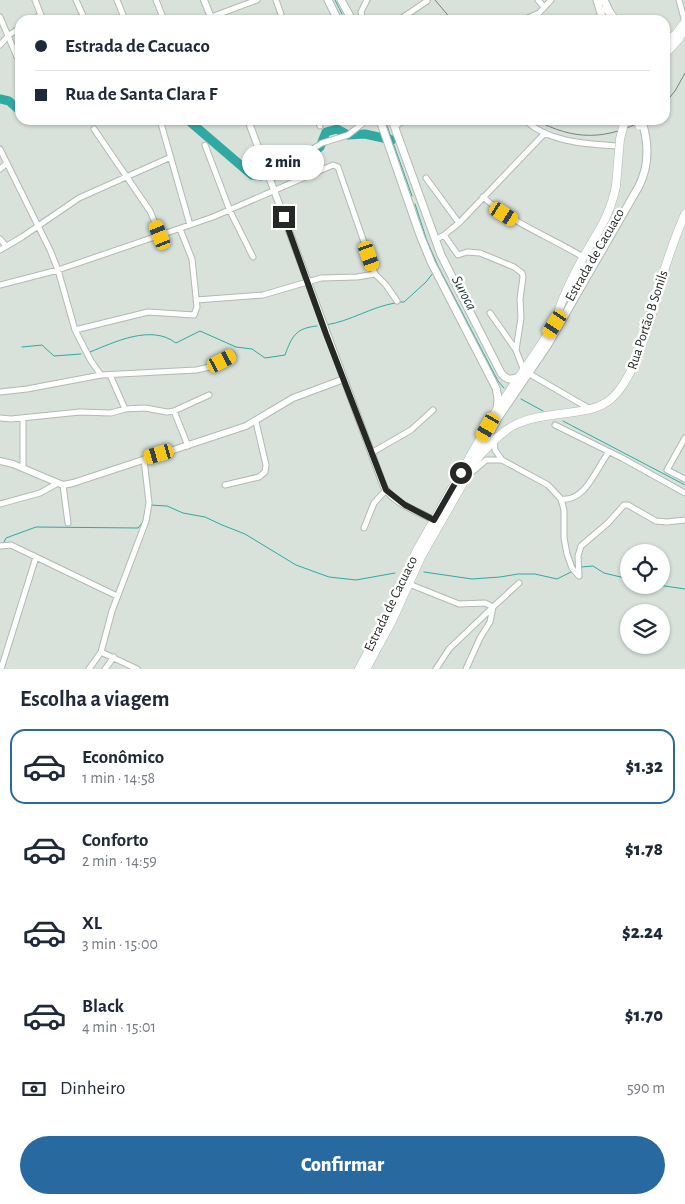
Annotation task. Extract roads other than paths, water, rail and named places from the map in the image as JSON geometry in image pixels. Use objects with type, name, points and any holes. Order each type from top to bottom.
[{"type":"main road","points":[[328,0],[336,15]]},
{"type":"main road","points":[[341,0],[349,15]]},
{"type":"main road","points":[[597,0],[602,15]]},
{"type":"main road","points":[[604,0],[611,15]]},
{"type":"main road","points":[[670,38],[685,22]]},
{"type":"main road","points":[[670,49],[679,39],[685,28]]},
{"type":"main road","points":[[382,125],[431,262],[496,388],[498,398],[496,411]]},
{"type":"main road","points":[[394,125],[434,240],[501,373],[511,380],[524,373]]},
{"type":"main road","points":[[555,324],[558,311],[583,257],[609,213],[616,186],[619,146],[623,125]]},
{"type":"main road","name":"Estrada de Cacuaco","points":[[359,669],[387,617],[417,550],[496,411],[514,390],[555,324],[635,184],[643,157],[640,125]]},
{"type":"main road","name":"Estrada de Cacuaco","points":[[524,373],[565,316],[643,179],[648,152],[641,125]]},
{"type":"main road","points":[[408,201],[419,197]]},
{"type":"main road","name":"Rua Portão B Sonils","points":[[560,414],[591,409],[608,402],[626,382],[640,348],[664,270],[685,214]]},
{"type":"main road","name":"Estrada de Cacuaco","points":[[366,669],[391,623],[422,557],[509,397]]},
{"type":"main road","name":"Estrada de Cacuaco","points":[[476,460],[494,439],[512,425],[532,418],[560,414]]},
{"type":"street","points":[[35,0],[41,15]]},
{"type":"street","points":[[76,0],[84,15]]},
{"type":"street","points":[[117,0],[123,15]]},
{"type":"street","points":[[156,0],[162,15]]},
{"type":"street","points":[[204,0],[210,15]]},
{"type":"street","points":[[218,15],[240,3],[257,0]]},
{"type":"street","points":[[276,0],[281,15]]},
{"type":"street","points":[[362,15],[361,12],[367,0]]},
{"type":"street","points":[[538,0],[544,7]]},
{"type":"street","points":[[536,15],[551,0]]},
{"type":"street","points":[[679,0],[685,22]]},
{"type":"street","points":[[406,15],[427,1]]},
{"type":"street","points":[[0,17],[15,52]]},
{"type":"street","points":[[0,45],[15,31]]},
{"type":"street","points":[[161,125],[190,225]]},
{"type":"street","points":[[250,125],[386,490],[405,505],[434,520]]},
{"type":"street","points":[[268,171],[292,162],[322,143],[348,135],[361,125]]},
{"type":"street","points":[[532,125],[544,133],[568,140],[619,146]]},
{"type":"street","points":[[94,129],[150,211],[160,235]]},
{"type":"street","points":[[434,240],[459,223],[544,133]]},
{"type":"street","points":[[205,145],[230,211],[253,257]]},
{"type":"street","points":[[0,148],[39,226],[58,270],[75,330],[91,362],[101,375]]},
{"type":"street","points":[[0,250],[79,198],[171,157]]},
{"type":"street","points":[[0,169],[7,163]]},
{"type":"street","points":[[0,286],[58,270],[230,211],[333,165],[338,167],[375,274],[397,300]]},
{"type":"street","points":[[426,178],[459,223]]},
{"type":"street","points":[[482,198],[516,221],[583,257]]},
{"type":"street","points":[[75,330],[148,312],[192,316],[196,313],[192,259],[180,229]]},
{"type":"street","points":[[444,234],[458,255],[467,252],[480,253],[514,267],[522,273],[520,324],[516,350]]},
{"type":"street","points":[[0,239],[6,246]]},
{"type":"street","points":[[196,300],[263,295],[321,278],[357,277],[375,274]]},
{"type":"street","points":[[490,313],[516,350],[524,373],[591,409]]},
{"type":"street","points":[[0,392],[101,375],[196,370],[210,367],[234,355]]},
{"type":"street","points":[[110,375],[125,410]]},
{"type":"street","points":[[0,504],[40,494],[60,484],[84,480],[256,422],[293,398],[344,379]]},
{"type":"street","points":[[0,418],[23,418],[80,412],[111,413],[149,408],[174,412],[209,395]]},
{"type":"street","points":[[371,453],[411,430],[433,410]]},
{"type":"street","points":[[174,412],[188,446]]},
{"type":"street","points":[[23,418],[23,468]]},
{"type":"street","points":[[225,485],[259,477],[265,472],[266,466],[256,422]]},
{"type":"street","points":[[555,425],[685,493]]},
{"type":"street","points":[[685,438],[667,470],[685,479]]},
{"type":"street","points":[[494,439],[496,450],[502,460]]},
{"type":"street","points":[[562,499],[568,500],[580,494],[609,452]]},
{"type":"street","points":[[89,669],[101,652],[147,513],[148,487],[144,459]]},
{"type":"street","points":[[465,480],[481,463],[491,460],[502,460],[548,485],[562,499],[567,554],[572,568],[579,576],[578,556],[580,546],[608,523],[624,504],[656,521],[685,520]]},
{"type":"street","points":[[0,461],[23,468],[60,484]]},
{"type":"street","points":[[60,484],[68,523]]},
{"type":"street","points":[[364,528],[374,503],[386,490]]},
{"type":"street","points":[[1,548],[11,545],[118,596]]},
{"type":"street","points":[[1,669],[36,556]]},
{"type":"street","points":[[436,669],[449,649],[519,583]]},
{"type":"street","points":[[408,584],[459,604],[485,603],[493,606]]},
{"type":"street","points":[[466,669],[480,638],[490,622],[493,606]]},
{"type":"street","points":[[101,652],[137,669]]},
{"type":"street","points":[[105,669],[114,657]]},
{"type":"waterway","name":"Suroca","points":[[335,0],[342,14]]},
{"type":"waterway","points":[[0,99],[9,101],[15,106]]},
{"type":"waterway","points":[[194,125],[252,175],[261,176]]},
{"type":"waterway","name":"Suroca","points":[[387,125],[412,196]]},
{"type":"waterway","points":[[274,176],[302,161],[320,147],[326,132],[337,129],[348,135],[365,134],[392,140]]},
{"type":"waterway","name":"Suroca","points":[[415,204],[427,241],[438,266],[498,381],[504,388]]},
{"type":"waterway","points":[[399,302],[404,302],[433,273]]},
{"type":"waterway","points":[[326,325],[395,303]]},
{"type":"waterway","points":[[90,352],[122,340],[144,335],[156,335],[176,343],[200,331],[236,347],[252,349],[265,358],[285,355],[290,343],[299,331],[317,326]]},
{"type":"waterway","points":[[22,347],[42,345],[54,356],[81,354]]},
{"type":"waterway","name":"Suroca","points":[[521,399],[543,411]]},
{"type":"waterway","name":"Suroca","points":[[563,421],[685,485]]},
{"type":"waterway","points":[[150,505],[167,506],[183,513],[205,517],[245,534],[296,565],[329,577],[356,580],[395,573]]},
{"type":"waterway","points":[[3,544],[6,538],[36,527],[138,528],[143,522],[146,510]]},
{"type":"waterway","points":[[581,567],[593,566],[604,573],[620,577]]},
{"type":"waterway","points":[[424,572],[472,579],[518,574],[535,574],[557,579],[573,571]]},
{"type":"waterway","points":[[670,587],[685,589]]},
{"type":"railway","points":[[435,0],[448,15]]},
{"type":"railway","points":[[670,97],[685,73]]},
{"type":"railway","points":[[546,125],[577,135],[604,134],[634,125]]}]
